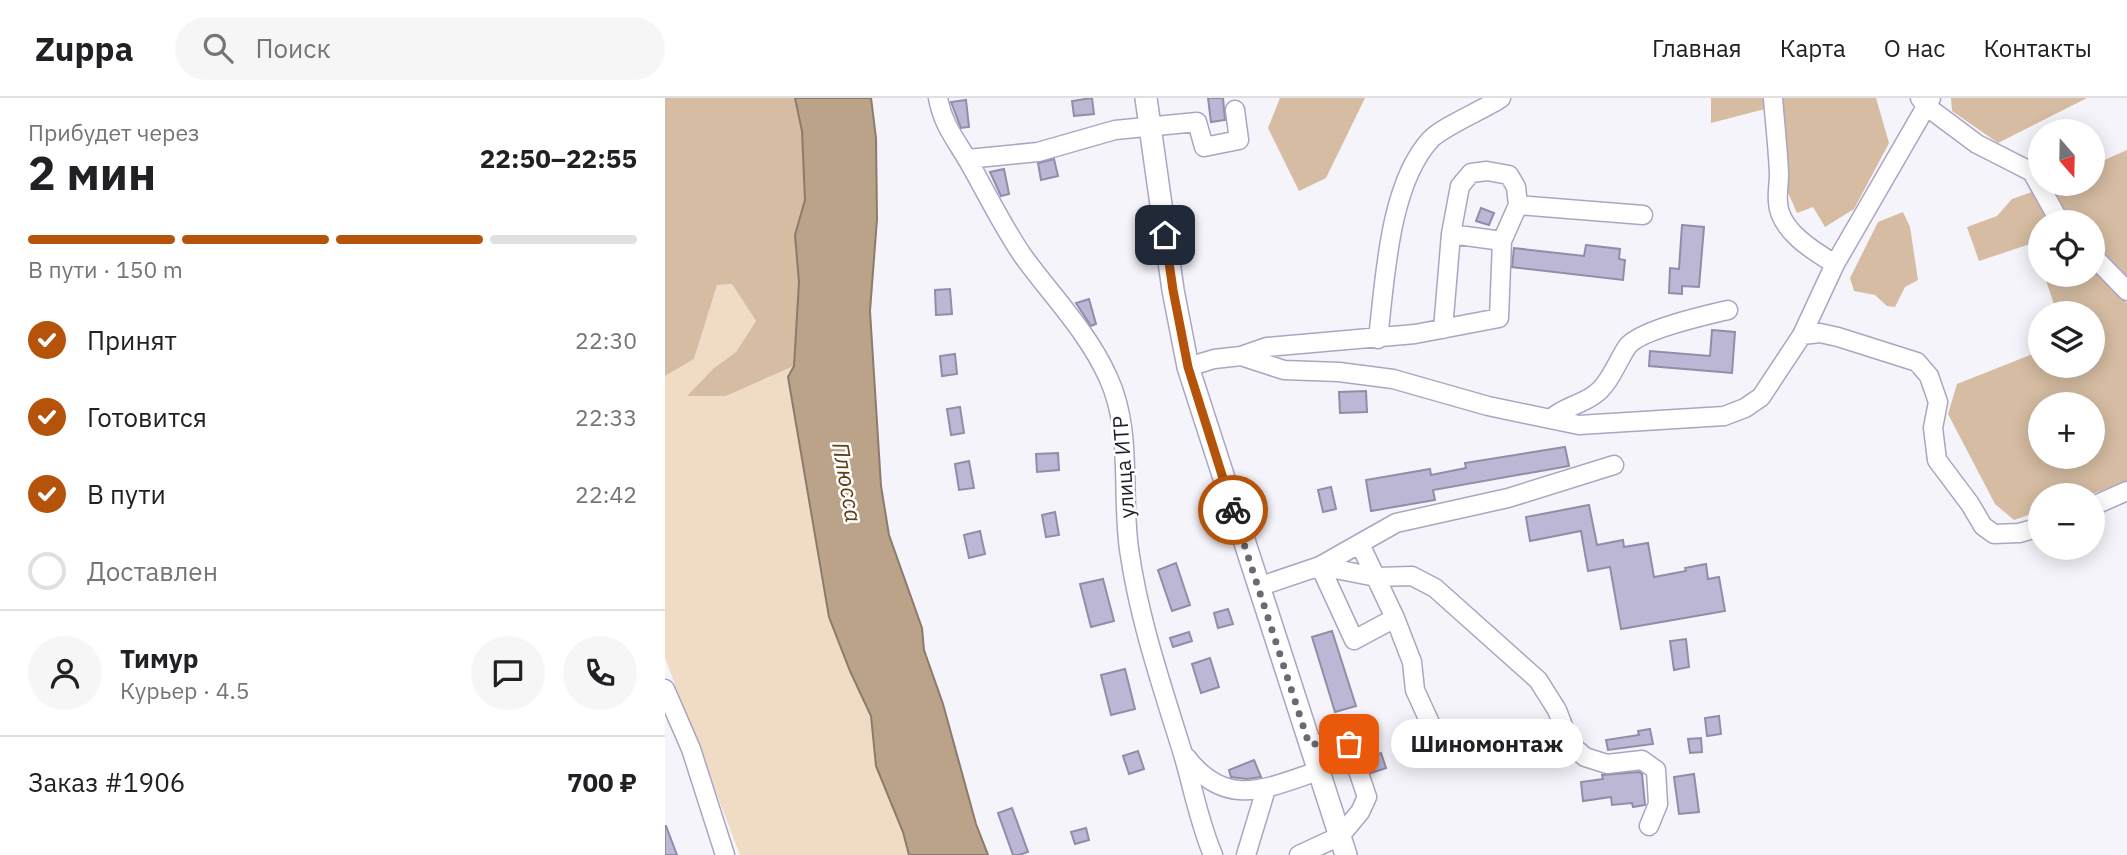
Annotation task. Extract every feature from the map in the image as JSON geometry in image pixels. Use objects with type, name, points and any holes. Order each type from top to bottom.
[{"type":"main road","points":[[1146,98],[1173,290],[1188,367],[1343,846]]},
{"type":"street","name":"улица ИТР","points":[[938,98],[949,132],[1022,254],[1074,319],[1108,376],[1120,408],[1129,548],[1158,678],[1183,754],[1203,831],[1213,855]]},
{"type":"street","points":[[1378,339],[1390,238],[1406,181],[1419,155],[1433,136],[1501,98]]},
{"type":"street","points":[[1773,98],[1779,178],[1777,203],[1780,215],[1807,245],[1835,264]]},
{"type":"street","points":[[1241,356],[1284,370],[1339,372],[1393,379],[1488,406],[1579,425],[1724,416],[1745,408],[1761,397],[1803,335],[1835,264],[1907,142],[1925,101],[1977,144],[2032,172],[2053,210]]},
{"type":"street","points":[[967,159],[1038,152],[1115,130],[1197,122],[1204,147],[1239,140],[1235,110]]},
{"type":"street","points":[[1188,367],[1214,359],[1241,356],[1267,347],[1378,339],[1443,329],[1499,318],[1502,241],[1518,205],[1516,187],[1509,175],[1487,171],[1471,173],[1460,186],[1451,234],[1443,329]]},
{"type":"street","points":[[1518,205],[1643,215]]},
{"type":"street","points":[[1451,234],[1502,241]]},
{"type":"street","points":[[2105,268],[2127,291]]},
{"type":"street","points":[[1552,418],[1561,409],[1596,394],[1629,343],[1672,325],[1728,310]]},
{"type":"street","points":[[1803,335],[1820,333],[1838,337],[1917,362],[1929,376],[1938,402],[1933,428],[1937,460],[1983,526],[1994,534],[2028,531]]},
{"type":"street","points":[[1258,587],[1320,566],[1396,523],[1508,498],[1614,465]]},
{"type":"street","points":[[2105,501],[2127,491]]},
{"type":"street","points":[[1360,544],[1395,618],[1412,662],[1415,690],[1430,723]]},
{"type":"street","points":[[1320,566],[1376,578],[1412,576],[1435,588],[1538,680],[1557,710],[1570,744],[1585,757],[1607,764],[1642,760],[1655,770],[1658,804],[1649,826]]},
{"type":"street","points":[[1320,566],[1355,640],[1395,618]]},
{"type":"street","points":[[665,689],[691,749],[725,855]]},
{"type":"street","points":[[1299,855],[1303,851],[1343,846],[1367,797],[1349,744],[1309,744]]},
{"type":"street","name":"улица ИТР","points":[[1183,754],[1197,772],[1215,785],[1233,791],[1268,788],[1318,771]]},
{"type":"street","points":[[1246,855],[1268,788]]},
{"type":"shaded area","points":[[665,98],[795,98],[802,131],[805,200],[795,235],[799,282],[794,366],[726,396],[687,396],[714,368],[736,352],[756,321],[732,284],[717,285],[694,359],[665,376]]},
{"type":"shaded area","points":[[1280,98],[1365,98],[1326,178],[1299,191],[1268,128]]},
{"type":"shaded area","points":[[1711,98],[1765,98],[1765,109],[1711,123]]},
{"type":"shaded area","points":[[1780,98],[1876,98],[1889,143],[1854,209],[1825,227],[1813,207],[1797,213],[1783,181]]},
{"type":"shaded area","points":[[1951,98],[2087,98],[2045,119],[2028,119],[2028,128],[1998,143],[1952,111]]},
{"type":"shaded area","points":[[2127,150],[2127,278],[2105,255],[2105,210],[2065,210],[2054,196],[2105,196],[2105,160]]},
{"type":"shaded area","points":[[2028,193],[2028,196],[2038,196],[2045,210],[2028,210],[2028,245],[1979,261],[1967,227],[1997,216],[2012,199]]},
{"type":"shaded area","points":[[1903,212],[1910,227],[1918,280],[1905,287],[1895,307],[1887,306],[1875,295],[1854,291],[1850,278],[1878,222]]},
{"type":"shaded area","points":[[2105,280],[2127,303],[2127,482],[2105,490],[2105,483],[2028,483],[2028,515],[2014,520],[1995,504],[1948,414],[1957,384],[2028,356],[2028,378],[2105,378],[2105,301],[2053,301],[2048,287],[2105,287]]},
{"type":"shaded area","points":[[732,284],[756,321],[736,352],[714,368],[726,396],[794,366],[788,377],[829,617],[871,716],[876,766],[903,832],[909,855],[740,855],[665,658],[665,376],[694,359],[717,285]]},
{"type":"water","name":"Плюсса","points":[[795,98],[871,98],[876,138],[877,219],[870,311],[881,486],[889,535],[922,628],[924,650],[943,704],[976,824],[988,855],[909,855],[903,832],[876,766],[871,716],[829,617],[788,377],[794,366],[799,282],[795,235],[805,200],[802,131]]},
{"type":"building","points":[[1092,98],[1094,114],[1074,116],[1072,101]]},
{"type":"building","points":[[1208,98],[1223,98],[1225,120],[1211,122]]},
{"type":"building","points":[[966,100],[969,127],[961,128],[951,102]]},
{"type":"building","points":[[1054,159],[1058,176],[1041,180],[1038,163]]},
{"type":"building","points":[[1004,169],[1009,194],[1001,196],[990,172]]},
{"type":"building","points":[[1481,208],[1494,213],[1489,225],[1476,221]]},
{"type":"building","points":[[1682,225],[1704,227],[1699,287],[1682,286],[1682,294],[1669,293],[1670,268],[1679,269]]},
{"type":"building","points":[[1586,245],[1620,249],[1619,259],[1625,260],[1623,280],[1512,267],[1514,248],[1584,256]]},
{"type":"building","points":[[950,289],[952,314],[936,315],[935,290]]},
{"type":"building","points":[[1089,299],[1096,324],[1091,326],[1076,303]]},
{"type":"building","points":[[1712,330],[1735,332],[1732,373],[1649,366],[1650,351],[1710,356]]},
{"type":"building","points":[[955,354],[957,374],[942,376],[940,356]]},
{"type":"building","points":[[1366,391],[1367,412],[1340,413],[1339,392]]},
{"type":"building","points":[[960,407],[964,433],[951,435],[947,409]]},
{"type":"building","points":[[1565,447],[1569,466],[1433,490],[1435,500],[1371,511],[1366,480],[1430,469],[1431,475],[1466,468],[1465,463]]},
{"type":"building","points":[[1058,453],[1059,470],[1037,472],[1036,454]]},
{"type":"building","points":[[969,461],[974,488],[959,490],[955,464]]},
{"type":"building","points":[[1331,487],[1336,509],[1323,512],[1318,490]]},
{"type":"building","points":[[1589,505],[1597,545],[1623,540],[1624,547],[1648,543],[1654,577],[1706,564],[1708,579],[1719,577],[1725,611],[1621,629],[1610,567],[1588,571],[1581,531],[1530,541],[1526,517]]},
{"type":"building","points":[[1055,512],[1059,535],[1046,537],[1042,515]]},
{"type":"building","points":[[980,531],[985,554],[969,558],[964,535]]},
{"type":"building","points":[[1176,563],[1190,605],[1172,611],[1158,570]]},
{"type":"building","points":[[1103,579],[1114,621],[1091,627],[1080,584]]},
{"type":"building","points":[[1228,609],[1233,624],[1218,628],[1214,613]]},
{"type":"building","points":[[1332,631],[1356,706],[1335,712],[1312,637]]},
{"type":"building","points":[[1189,632],[1192,641],[1173,647],[1170,638]]},
{"type":"building","points":[[1686,639],[1689,667],[1674,670],[1670,641]]},
{"type":"building","points":[[1210,658],[1219,687],[1201,693],[1192,664]]},
{"type":"building","points":[[1125,669],[1135,709],[1111,715],[1101,675]]},
{"type":"building","points":[[1719,716],[1721,734],[1707,736],[1705,718]]},
{"type":"building","points":[[1650,729],[1653,744],[1608,750],[1606,740],[1639,735],[1638,731]]},
{"type":"building","points":[[1701,738],[1702,752],[1690,753],[1688,739]]},
{"type":"building","points":[[1138,751],[1144,769],[1129,774],[1123,756]]},
{"type":"building","points":[[1381,753],[1386,768],[1371,773],[1366,758]]},
{"type":"building","points":[[1254,760],[1261,777],[1231,777],[1229,770]]},
{"type":"building","points":[[1642,774],[1645,805],[1612,805],[1611,797],[1583,801],[1581,782],[1603,779],[1602,775]]},
{"type":"building","points":[[1694,774],[1699,812],[1679,814],[1674,777]]},
{"type":"building","points":[[1012,808],[1028,852],[1019,855],[1013,855],[998,813]]},
{"type":"building","points":[[666,826],[677,855],[665,855]]},
{"type":"building","points":[[1086,828],[1089,840],[1075,844],[1071,832]]},
{"type":"way so far","points":[[1233,510],[1309,744],[1349,744]]},
{"type":"place","name":"Шиномонтаж","points":[[1349,744]]},
{"type":"route","points":[[1165,235],[1188,367],[1233,510]]}]
